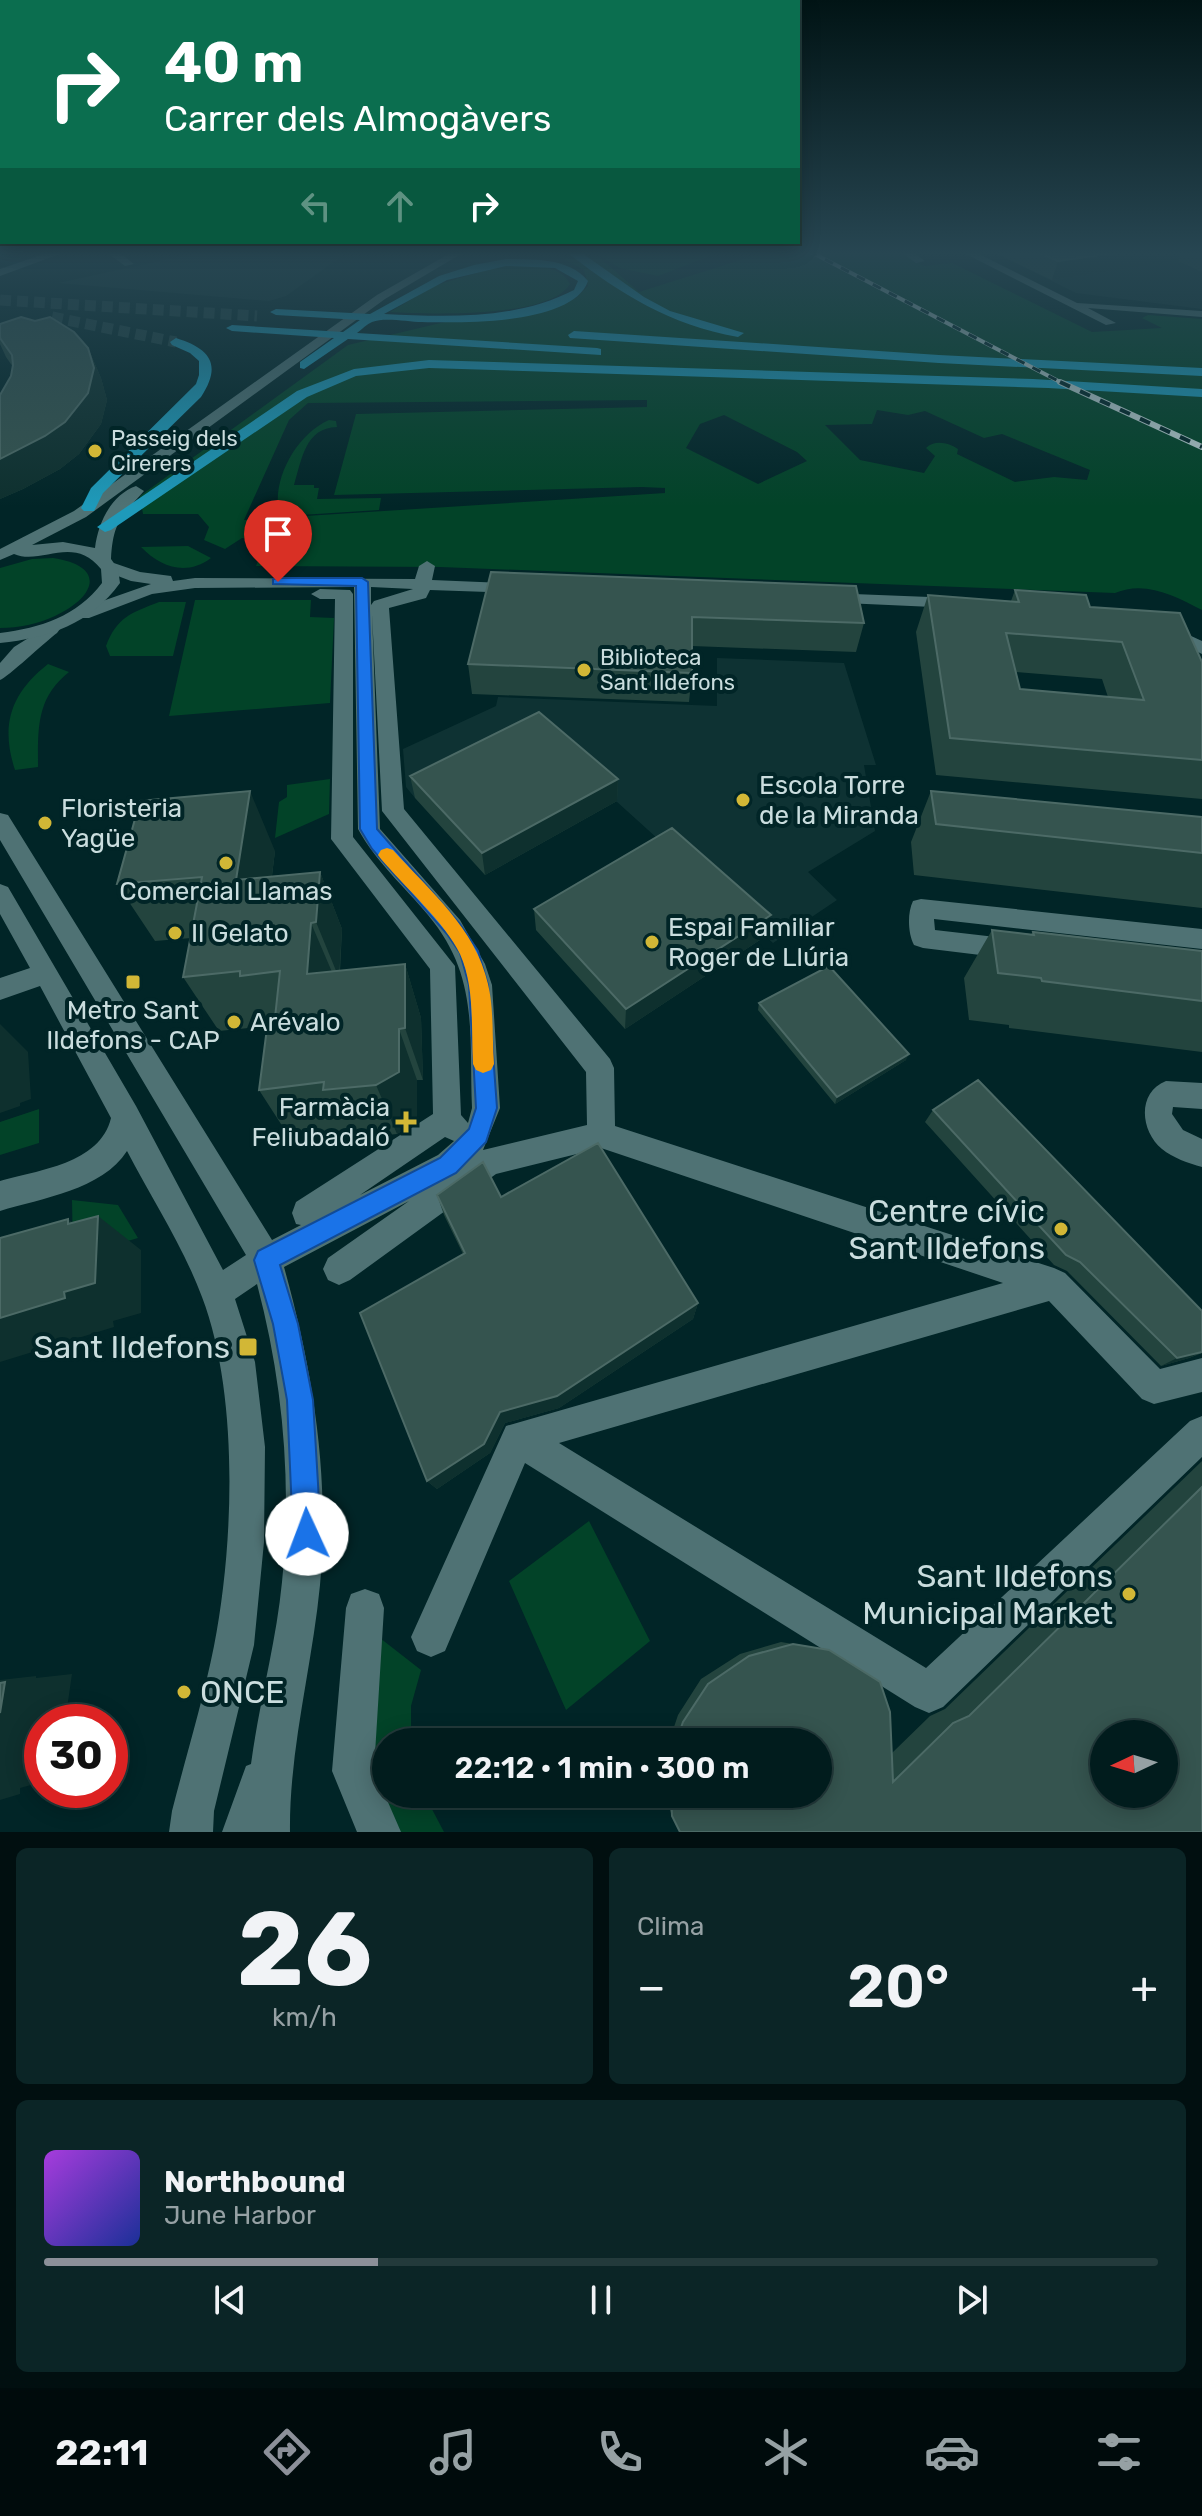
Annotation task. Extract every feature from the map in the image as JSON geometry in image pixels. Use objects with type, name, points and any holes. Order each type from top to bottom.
[{"type":"highway","points":[[363,336],[618,353]]},
{"type":"highway","points":[[600,336],[1202,372]]},
{"type":"highway","points":[[770,336],[935,357]]},
{"type":"highway","points":[[89,508],[96,491],[196,394],[206,380],[204,360],[193,349],[176,342]]},
{"type":"highway","points":[[694,358],[1202,393]]},
{"type":"highway","points":[[105,527],[302,394],[338,378],[381,368],[413,364],[480,364],[976,379]]},
{"type":"street","points":[[0,556],[89,508],[335,336]]},
{"type":"street","points":[[83,614],[102,598],[111,583],[106,563],[105,527],[118,506],[297,363]]},
{"type":"street","points":[[0,556],[63,548],[91,550],[106,563],[149,579],[195,583],[423,581],[531,593]]},
{"type":"street","points":[[423,581],[380,605],[393,811],[600,1068],[601,1135]]},
{"type":"street","points":[[339,1269],[480,1153],[486,1108],[479,985],[475,967],[453,929],[378,845],[367,819],[362,582]]},
{"type":"street","points":[[0,674],[21,651],[51,629],[83,614],[132,594],[195,583]]},
{"type":"street","points":[[173,596],[344,594],[342,839],[442,966],[447,1120],[480,1153]]},
{"type":"street","points":[[815,604],[970,610]]},
{"type":"street","points":[[0,638],[51,629]]},
{"type":"street","points":[[1202,648],[1150,630],[1202,665]]},
{"type":"street","points":[[0,821],[266,1260],[285,1324],[300,1400],[307,1534],[295,1634],[274,1741],[267,1806],[268,1832]]},
{"type":"street","points":[[0,893],[126,1115],[217,1292],[238,1362],[245,1422],[245,1542],[234,1645],[189,1825]]},
{"type":"street","points":[[1032,951],[923,938],[921,908],[1202,939]]},
{"type":"street","points":[[0,989],[44,974]]},
{"type":"street","points":[[1202,1096],[1166,1094],[1158,1104],[1158,1118],[1169,1139],[1187,1150],[1202,1153]]},
{"type":"street","points":[[0,1196],[83,1169],[106,1158],[123,1136],[126,1115]]},
{"type":"street","points":[[307,1213],[447,1120]]},
{"type":"street","points":[[217,1292],[266,1260],[448,1165],[480,1153],[601,1135],[1054,1284],[1154,1387],[1202,1375]]},
{"type":"street","points":[[518,1438],[1054,1284]]},
{"type":"street","points":[[518,1438],[929,1693],[1202,1433]]},
{"type":"street","points":[[431,1637],[518,1438]]},
{"type":"street","points":[[365,1608],[353,1771],[379,1832]]},
{"type":"street","points":[[244,1832],[274,1741]]},
{"type":"shaded area","name":"Escola Torre de la Miranda","points":[[717,658],[844,663],[876,765],[864,765],[875,831],[808,872],[837,900],[773,943],[585,773],[445,783],[415,798],[406,787],[403,749],[496,706],[498,697],[717,706]]},
{"type":"green space","points":[[384,336],[1202,336],[1202,610],[1160,591],[1137,588],[1115,593],[440,567],[256,566],[266,541],[242,538],[225,549],[204,540],[209,527],[198,514],[143,514],[140,496],[348,345]],"holes":[[[647,400],[647,407],[356,414],[334,495],[642,487],[665,488],[665,493],[244,520],[289,420],[308,403]],[[877,410],[908,415],[925,411],[984,438],[1002,434],[1090,470],[1087,480],[1054,477],[1015,482],[957,454],[958,449],[942,443],[926,448],[935,456],[924,473],[860,460],[825,425],[872,424]],[[724,415],[797,452],[807,461],[758,484],[686,448],[700,424]]]},
{"type":"green space","points":[[329,420],[336,421],[337,427],[326,429],[311,439],[294,485],[319,488],[317,499],[381,498],[379,510],[301,515],[278,506],[280,480],[291,456],[308,434]]},
{"type":"green space","points":[[188,546],[211,558],[193,567],[174,567],[157,560],[141,547]]},
{"type":"green space","points":[[53,558],[82,568],[90,583],[87,591],[80,600],[49,619],[0,628],[0,568],[32,559]]},
{"type":"green space","points":[[195,600],[311,600],[310,617],[334,618],[330,703],[169,716]]},
{"type":"green space","points":[[159,602],[186,602],[173,656],[110,656],[106,646],[120,622]]},
{"type":"green space","points":[[48,664],[69,672],[50,692],[41,715],[38,767],[15,770],[9,739],[12,711],[25,686]]},
{"type":"green space","points":[[330,779],[329,814],[275,838],[279,802],[287,797],[287,785]]},
{"type":"green space","points":[[39,1109],[39,1143],[0,1155],[0,1122]]},
{"type":"green space","points":[[72,1200],[118,1205],[138,1238],[73,1257]]},
{"type":"green space","points":[[589,1521],[650,1641],[566,1710],[509,1581]]},
{"type":"green space","points":[[380,1638],[421,1670],[411,1706],[411,1728],[376,1728]]},
{"type":"green space","points":[[372,1808],[431,1808],[444,1832],[371,1832]]},
{"type":"building","points":[[78,336],[88,348],[94,368],[88,393],[65,422],[0,459],[0,395],[11,376],[13,365],[12,355],[0,338]]},
{"type":"building","points":[[491,572],[856,586],[864,623],[692,617],[692,673],[468,664]]},
{"type":"building","points":[[1015,590],[1086,595],[1090,607],[1180,613],[1202,662],[1202,760],[950,738],[928,595],[1019,602]],"holes":[[[1006,633],[1122,642],[1144,700],[1020,689]]]},
{"type":"building","points":[[539,712],[618,779],[482,853],[410,776]]},
{"type":"building","points":[[250,791],[236,880],[320,872],[316,922],[311,923],[307,974],[405,964],[405,1028],[399,1029],[399,1072],[376,1085],[323,1090],[324,1082],[259,1090],[267,1028],[274,1027],[280,971],[240,976],[240,971],[183,977],[202,877],[117,884],[140,801]]},
{"type":"building","points":[[931,791],[1202,817],[1202,853],[936,824]]},
{"type":"building","name":"Espai Familiar Roger de Llúria","points":[[672,828],[771,915],[626,1009],[534,909]]},
{"type":"building","points":[[992,930],[1202,951],[1202,1001],[998,973]]},
{"type":"building","points":[[829,966],[909,1054],[837,1097],[759,1003]]},
{"type":"building","name":"Centre cívic Sant Ildefons","points":[[978,1080],[1202,1311],[1202,1352],[1177,1358],[1080,1262],[1066,1255],[933,1110]]},
{"type":"building","points":[[598,1143],[698,1303],[557,1396],[500,1412],[484,1444],[427,1481],[360,1313],[465,1253],[437,1195],[483,1162],[501,1197]]},
{"type":"building","points":[[98,1216],[95,1283],[64,1292],[65,1298],[0,1318],[0,1238],[68,1219],[68,1224]]},
{"type":"building","name":"Sant Ildefons Municipal Market","points":[[1202,1487],[1202,1832],[680,1832],[672,1816],[672,1808],[832,1808],[832,1728],[681,1728],[708,1684],[749,1656],[793,1644],[829,1650],[880,1682],[890,1712],[893,1782],[953,1723],[969,1716]]},
{"type":"building","points":[[5,1682],[0,1713],[0,1683]]},
{"type":"tunnel","points":[[149,336],[176,342]]},
{"type":"railway","points":[[973,336],[1061,383]]},
{"type":"railway","points":[[1061,383],[1202,447]]},
{"type":"slow traffic","points":[[387,855],[453,929],[468,951],[479,985],[483,1064]]},
{"type":"place","name":"Passeig dels Cirerers","points":[[95,451]]},
{"type":"place","name":"Biblioteca Sant Ildefons","points":[[584,670]]},
{"type":"place","name":"Escola Torre de la Miranda","points":[[743,800]]},
{"type":"place","name":"Floristeria Yagüe","points":[[45,823]]},
{"type":"place","name":"Comercial Llamas","points":[[226,863]]},
{"type":"place","name":"Il Gelato","points":[[175,933]]},
{"type":"place","name":"Espai Familiar Roger de Llúria","points":[[652,942]]},
{"type":"place","name":"Metro Sant Ildefons - CAP","points":[[133,982]]},
{"type":"place","name":"Arévalo","points":[[234,1022]]},
{"type":"place","name":"Farmàcia Feliubadaló","points":[[406,1122]]},
{"type":"place","name":"Centre cívic Sant Ildefons","points":[[1061,1229]]},
{"type":"place","name":"Sant Ildefons","points":[[248,1347]]},
{"type":"place","name":"Sant Ildefons Municipal Market","points":[[1129,1594]]},
{"type":"place","name":"ONCE","points":[[184,1692]]},
{"type":"route","points":[[278,582],[362,582],[369,829],[378,845],[453,929],[475,967],[479,985],[486,1108],[479,1135],[464,1153],[448,1165],[266,1260],[285,1324],[300,1400],[307,1534]]}]
